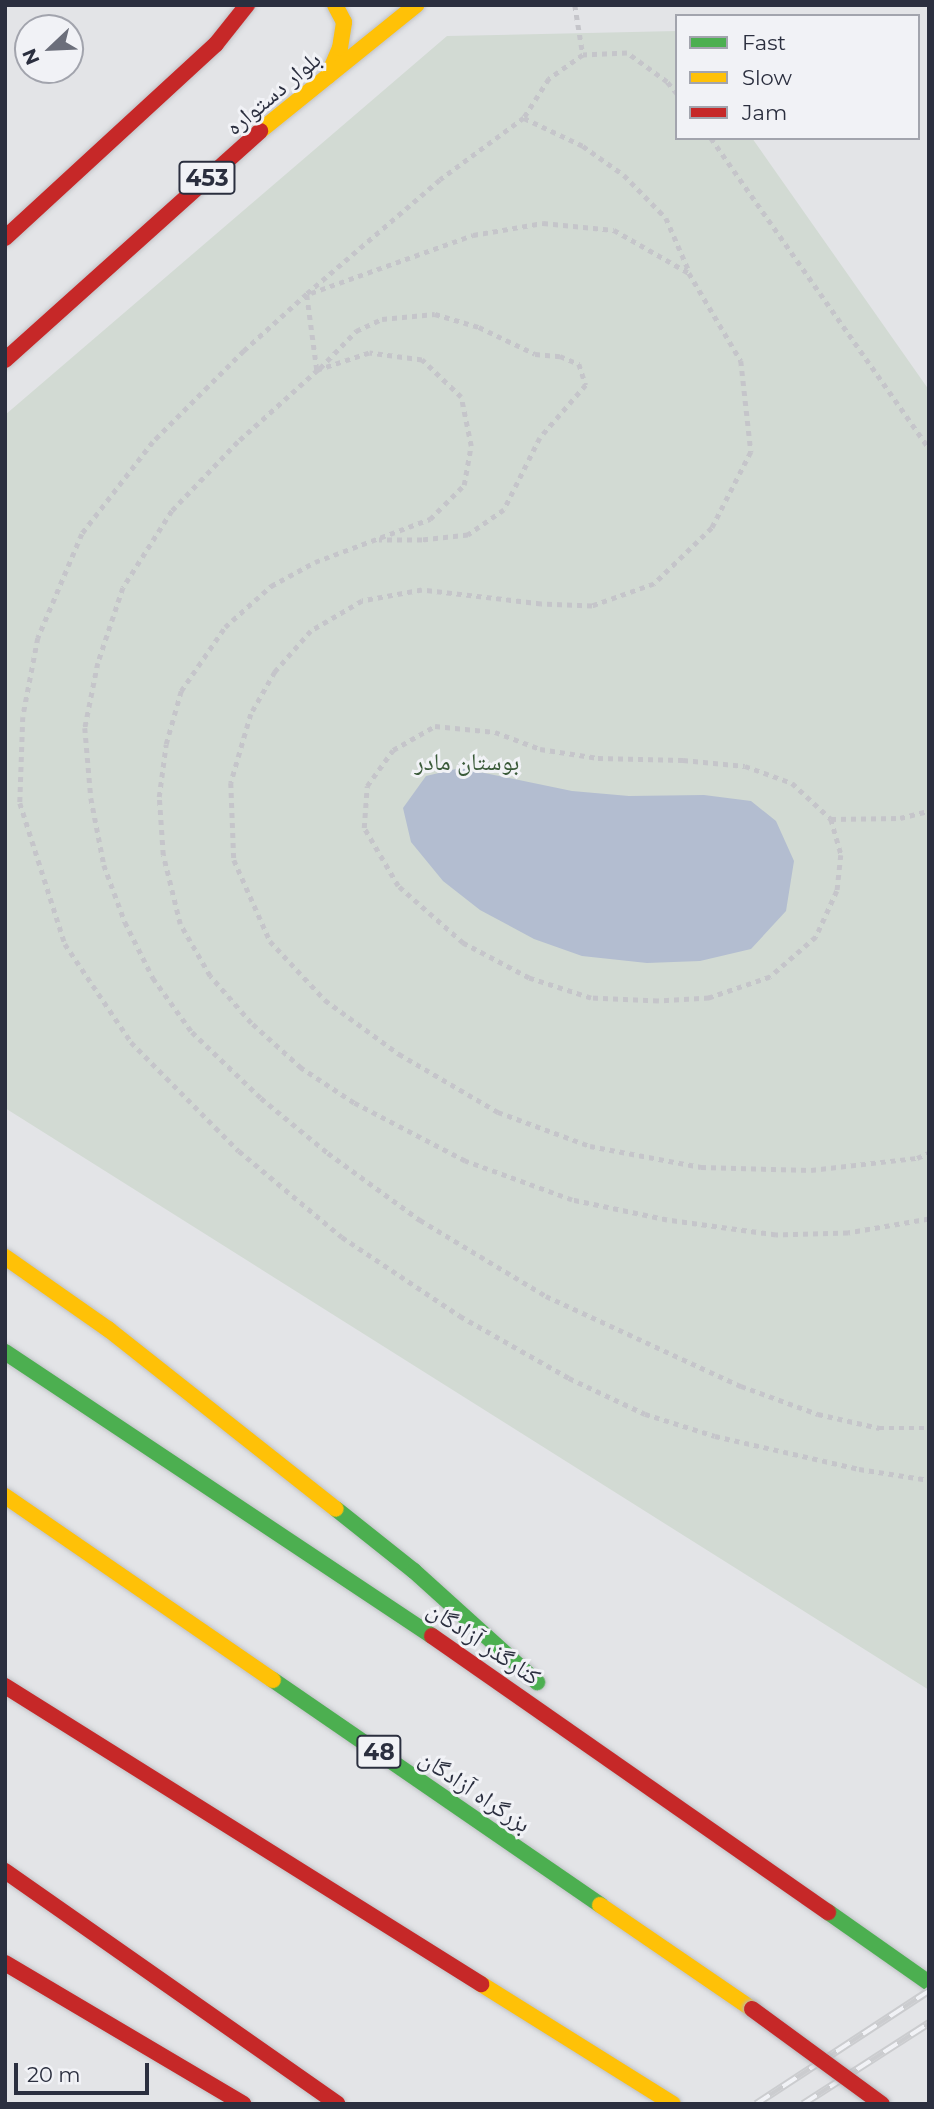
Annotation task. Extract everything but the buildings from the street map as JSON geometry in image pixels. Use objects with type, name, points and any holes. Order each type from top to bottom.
[{"type":"main road","points":[[5,238],[216,44],[247,5]]},
{"type":"main road","points":[[328,76],[340,48],[344,22],[335,5]]},
{"type":"main road","name":"بلوار دستواره","points":[[5,360],[281,112],[416,5]]},
{"type":"main road","points":[[5,1257],[108,1329],[414,1571],[546,1690]]},
{"type":"main road","name":"کنارگذر آزادگان","points":[[5,1352],[524,1697],[893,1954],[929,1983]]},
{"type":"main road","name":"بزرگراه آزادگان","points":[[5,1496],[752,2009],[882,2104]]},
{"type":"main road","points":[[5,1686],[672,2103]]},
{"type":"main road","points":[[566,1709],[647,1783]]},
{"type":"main road","points":[[5,1871],[338,2104]]},
{"type":"main road","points":[[5,1963],[243,2104]]},
{"type":"path","points":[[575,5],[583,55]]},
{"type":"path","points":[[675,92],[667,82],[627,53],[583,55],[549,79],[524,118],[440,180],[307,295],[244,351],[153,442],[82,534],[38,638],[23,717],[20,803],[65,944],[131,1042],[239,1151],[342,1237],[460,1316],[569,1378],[645,1413],[715,1436],[859,1469],[929,1480]]},
{"type":"path","points":[[524,118],[583,146],[624,176],[666,218],[689,272],[741,361],[751,452],[712,528],[654,584],[592,606],[541,604],[422,590],[362,601],[312,631],[275,672],[251,714],[230,783],[234,860],[270,941],[325,1000],[399,1054],[498,1112],[590,1146],[701,1167],[811,1170],[917,1158],[929,1153]]},
{"type":"path","points":[[712,140],[929,448]]},
{"type":"path","points":[[307,295],[473,235],[542,223],[614,230],[689,272]]},
{"type":"path","points":[[307,295],[317,370]]},
{"type":"path","points":[[374,540],[422,540],[468,535],[504,510],[540,438],[586,385],[579,364],[560,356],[535,354],[478,327],[435,314],[382,319],[356,331],[238,442],[172,511],[123,588],[98,663],[85,727],[91,798],[104,865],[125,922],[153,978],[192,1032],[261,1098],[328,1153],[420,1220],[546,1296],[729,1381],[818,1414],[879,1428],[928,1429]]},
{"type":"path","points":[[317,370],[369,353],[422,360],[461,397],[471,446],[464,485],[429,519],[315,562],[271,586],[225,627],[181,691],[166,744],[159,797],[163,856],[180,924],[210,976],[271,1041],[301,1068],[354,1103],[465,1161],[572,1200],[667,1220],[776,1235],[848,1233],[929,1219]]},
{"type":"path","points":[[831,819],[841,855],[837,891],[816,937],[770,977],[709,998],[658,1001],[591,998],[530,978],[463,943],[398,886],[364,828],[367,786],[393,750],[435,726],[495,732],[540,749],[598,758],[682,760],[745,766],[792,783],[831,819],[901,818],[929,811]]},
{"type":"green space","name":"بوستان مادر","points":[[675,31],[675,140],[753,140],[929,390],[929,1690],[5,1108],[5,415],[447,36]]},
{"type":"water","points":[[460,768],[572,791],[629,796],[704,795],[751,801],[776,821],[794,861],[786,911],[751,949],[700,961],[647,963],[582,956],[534,939],[480,910],[443,881],[411,842],[403,808],[426,776]]},
{"type":"railway","points":[[756,2104],[929,1991]]},
{"type":"railway","points":[[803,2104],[929,2023]]},
{"type":"traffic: fast","points":[[5,1352],[432,1636]]},
{"type":"traffic: fast","points":[[336,1509],[414,1571],[537,1682]]},
{"type":"traffic: fast","points":[[273,1680],[600,1905]]},
{"type":"traffic: fast","points":[[828,1912],[929,1983]]},
{"type":"traffic: slow","points":[[328,76],[340,48],[344,22],[335,5]]},
{"type":"traffic: slow","points":[[260,131],[416,5]]},
{"type":"traffic: slow","points":[[5,1257],[108,1329],[336,1509]]},
{"type":"traffic: slow","points":[[5,1496],[273,1680]]},
{"type":"traffic: slow","points":[[600,1905],[752,2009]]},
{"type":"traffic: slow","points":[[481,1984],[673,2104]]},
{"type":"traffic: jam","points":[[5,238],[216,44],[247,5]]},
{"type":"traffic: jam","points":[[5,360],[260,131]]},
{"type":"traffic: jam","points":[[432,1636],[828,1912]]},
{"type":"traffic: jam","points":[[5,1686],[481,1984]]},
{"type":"traffic: jam","points":[[5,1871],[338,2104]]},
{"type":"traffic: jam","points":[[5,1963],[243,2104]]},
{"type":"traffic: jam","points":[[752,2009],[882,2104]]}]
